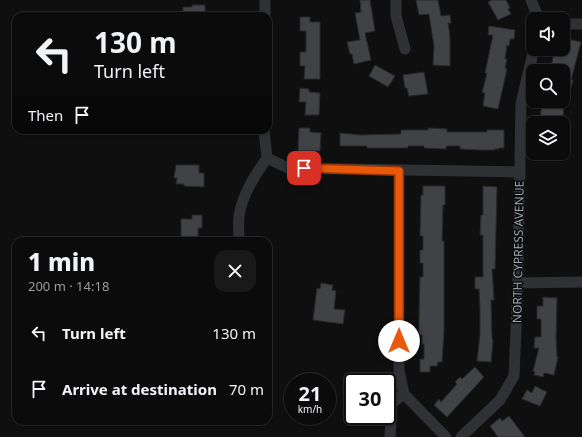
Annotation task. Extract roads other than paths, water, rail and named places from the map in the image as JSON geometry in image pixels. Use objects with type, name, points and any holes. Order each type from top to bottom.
[{"type":"street","points":[[265,0],[265,12]]},
{"type":"street","points":[[396,0],[396,16],[405,49]]},
{"type":"street","points":[[532,0],[536,12]]},
{"type":"street","points":[[570,24],[582,24]]},
{"type":"street","name":"NORTH CYPRESS AVENUE","points":[[461,437],[500,400],[514,376],[518,283],[521,103],[532,56]]},
{"type":"street","points":[[239,237],[239,217],[241,206],[255,174],[267,158],[264,134]]},
{"type":"street","points":[[267,158],[288,168],[520,172]]},
{"type":"street","points":[[399,171],[399,371],[404,394],[446,437]]},
{"type":"street","points":[[518,283],[582,282]]},
{"type":"street","points":[[390,437],[392,403],[404,394]]}]
